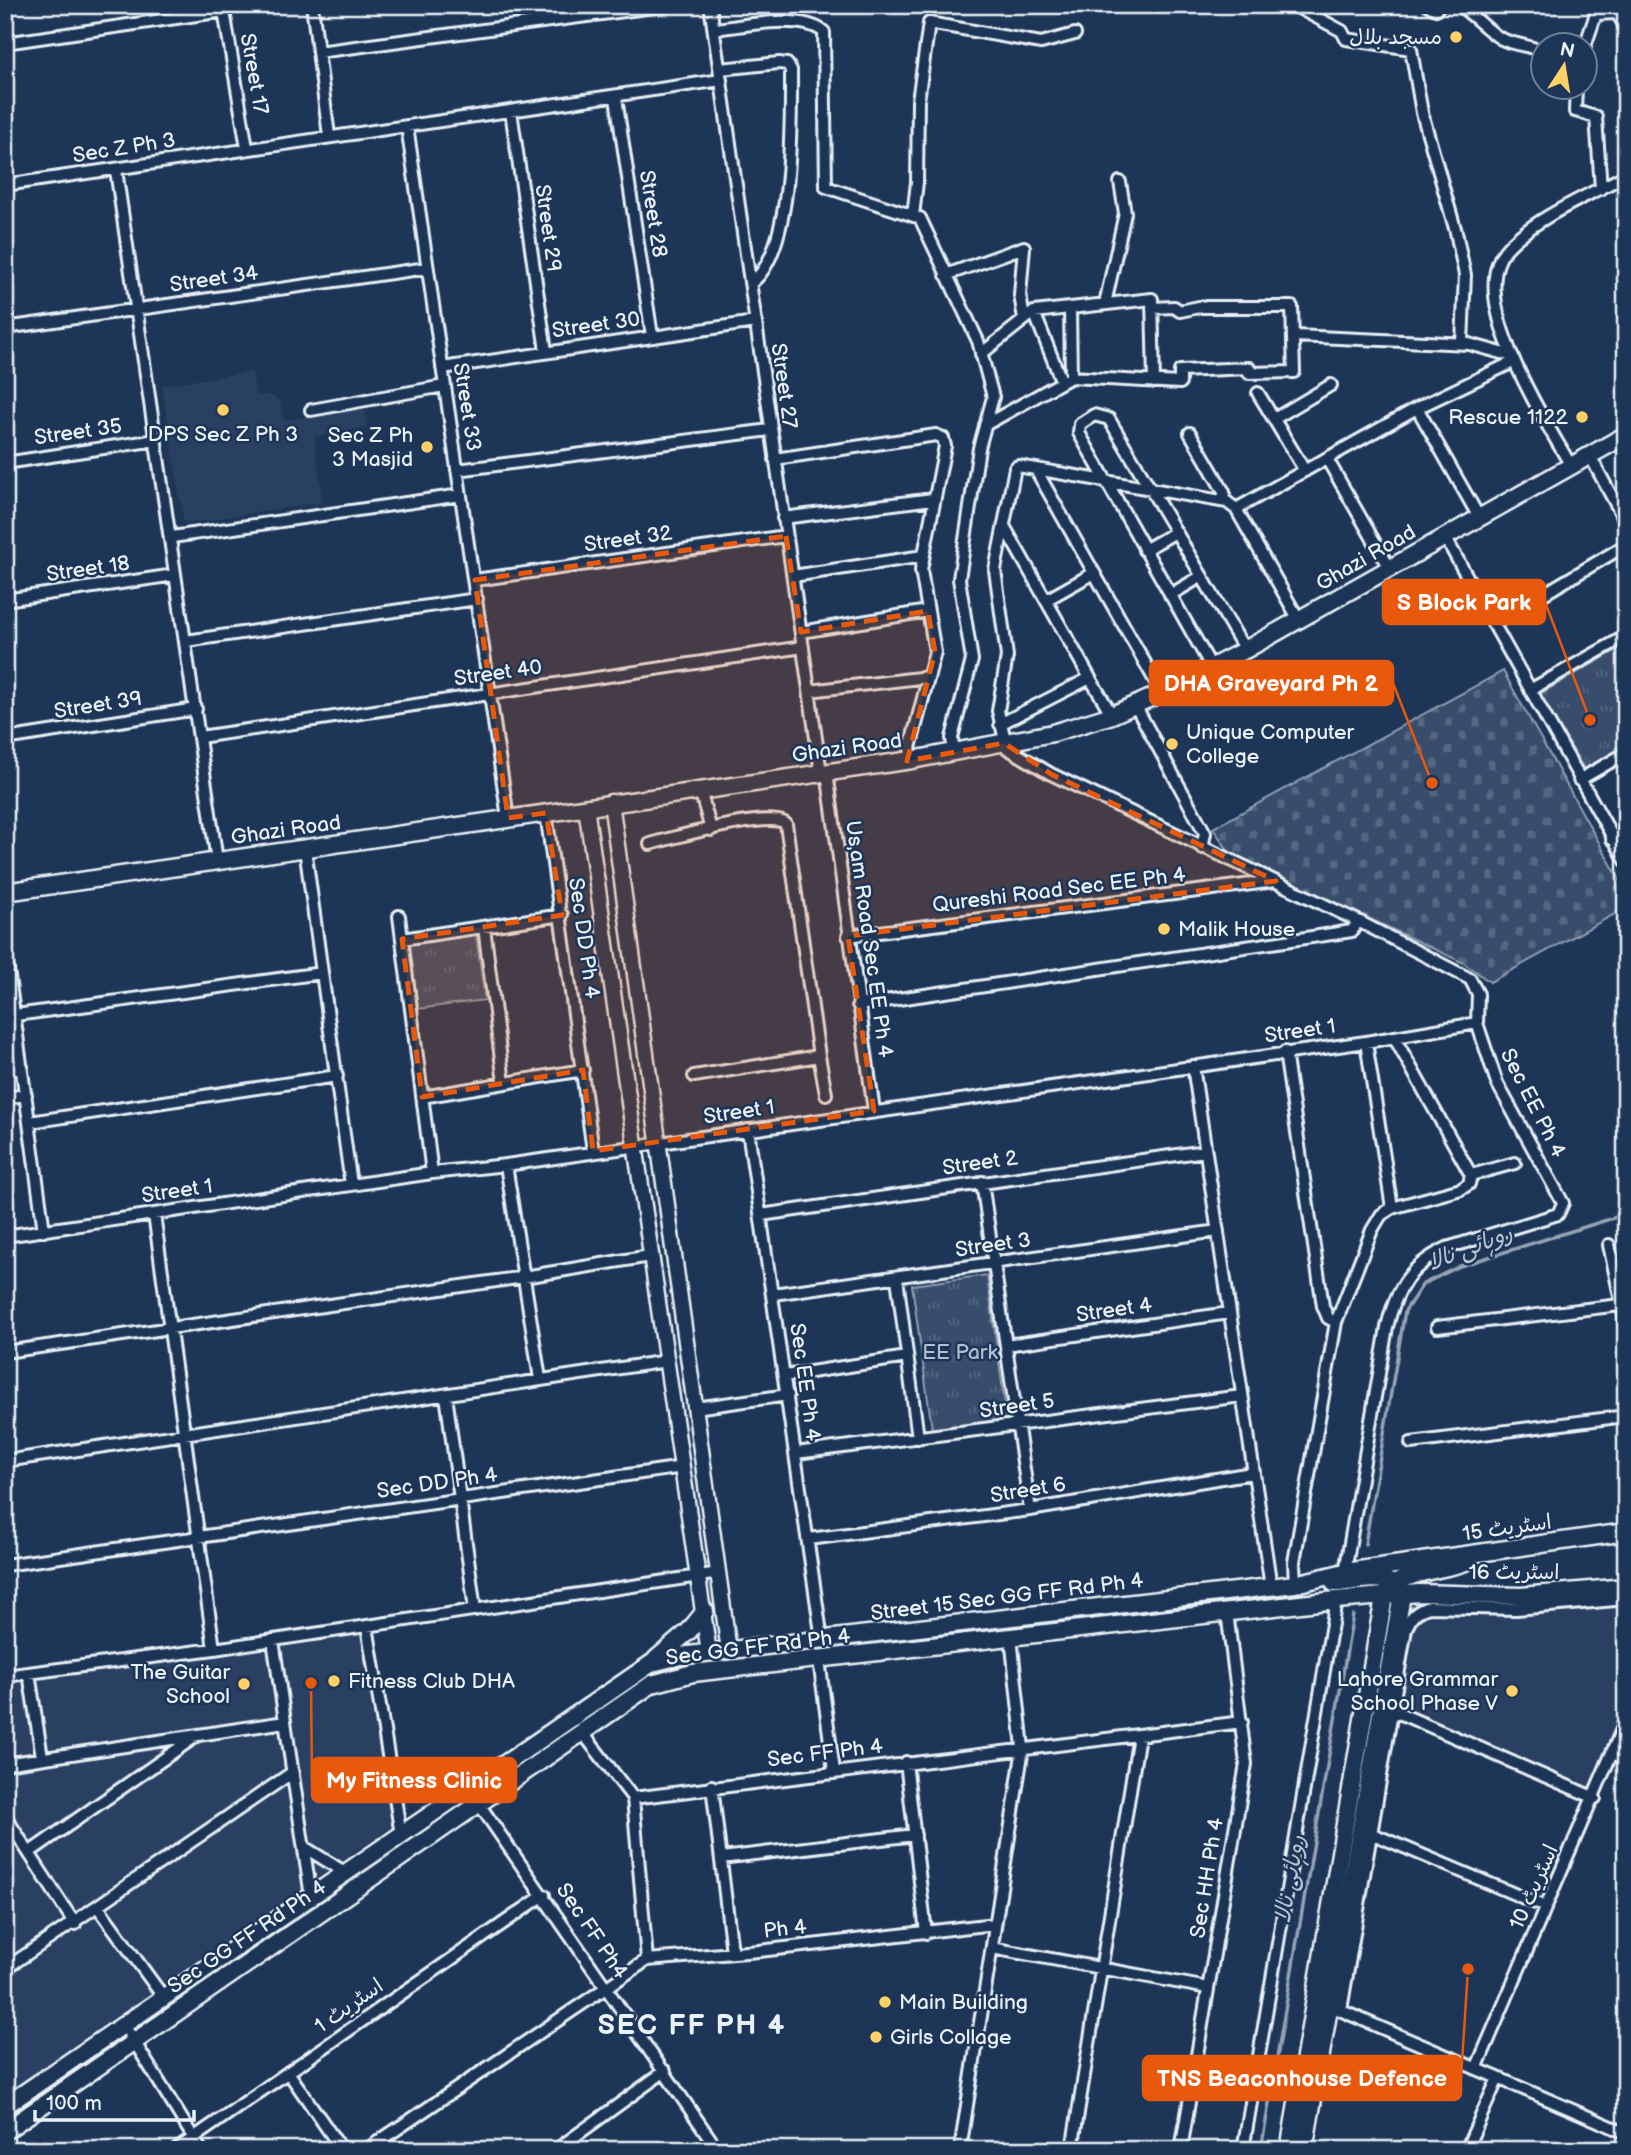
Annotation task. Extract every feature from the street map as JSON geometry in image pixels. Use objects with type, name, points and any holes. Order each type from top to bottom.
[{"type":"main road","name":"Ghazi Road","points":[[5,892],[912,760],[1052,733],[1112,715],[1212,668],[1626,435]]},
{"type":"main road","name":"اسٹریٹ 15","points":[[1394,1565],[1626,1532]]},
{"type":"main road","points":[[1289,2150],[1393,1592],[1412,1575],[1452,1568],[1489,1552]]},
{"type":"main road","name":"Street 15 Sec GG FF Rd Ph 4","points":[[5,2106],[652,1663],[709,1653],[1295,1584],[1345,1572],[1394,1565]]},
{"type":"main road","points":[[1315,1581],[1337,1583],[1380,1579],[1393,1592]]},
{"type":"main road","name":"اسٹریٹ 16","points":[[1393,1592],[1521,1596],[1626,1587]]},
{"type":"main road","points":[[1304,2150],[1335,2008],[1361,1863],[1393,1592]]},
{"type":"main road","name":"Sec GG FF Rd Ph 4","points":[[8,2124],[582,1732],[664,1679],[1393,1592]]},
{"type":"main road","points":[[652,1663],[689,1630],[705,1611]]},
{"type":"main road","points":[[349,1871],[362,1884]]},
{"type":"street","points":[[312,5],[329,136]]},
{"type":"street","points":[[318,52],[669,5]]},
{"type":"street","name":"Street 27","points":[[710,5],[783,518],[824,772]]},
{"type":"street","points":[[1293,5],[1342,31],[1346,39],[1411,49],[1422,113],[1456,232],[1465,275],[1462,343]]},
{"type":"street","points":[[1428,5],[1436,9],[1440,5]]},
{"type":"street","points":[[1458,5],[1477,17],[1501,39],[1530,45]]},
{"type":"street","points":[[5,43],[223,8]]},
{"type":"street","name":"Street 17","points":[[223,8],[247,148]]},
{"type":"street","points":[[1590,32],[1596,14],[1615,9],[1626,28]]},
{"type":"street","points":[[715,29],[762,23],[812,23],[824,32],[826,187],[920,218],[981,354],[993,397],[967,512],[959,579],[972,660],[952,738],[954,753]]},
{"type":"street","points":[[913,216],[917,182],[918,101],[929,23],[1041,43],[1075,34]]},
{"type":"street","name":"Sec Z Ph 3","points":[[5,185],[329,136],[616,98],[779,63],[787,64],[791,70],[788,190],[781,222],[761,276],[751,284]]},
{"type":"street","name":"Street 28","points":[[616,98],[652,337]]},
{"type":"street","points":[[1575,102],[1575,111],[1596,117],[1601,189]]},
{"type":"street","name":"Street 29","points":[[511,111],[547,351]]},
{"type":"street","name":"Street 33","points":[[407,126],[508,818]]},
{"type":"street","points":[[116,170],[172,537],[175,575],[217,861]]},
{"type":"street","points":[[1571,466],[1511,358],[1495,298],[1499,260],[1508,247],[1536,226],[1626,174]]},
{"type":"street","points":[[1105,304],[1125,213],[1120,183]]},
{"type":"street","points":[[946,275],[1024,247],[1020,295],[1024,319]]},
{"type":"street","name":"Street 34","points":[[5,328],[427,268]]},
{"type":"street","points":[[981,354],[1034,312],[1152,299],[1154,382]]},
{"type":"street","points":[[1066,378],[1070,307]]},
{"type":"street","points":[[985,425],[1066,378],[1180,383],[1181,371],[1249,368],[1249,373],[1294,372],[1295,336],[1292,307],[1199,307],[1180,311],[1174,307],[1152,308]]},
{"type":"street","points":[[1034,312],[1066,378]]},
{"type":"street","name":"Street 30","points":[[442,368],[755,322]]},
{"type":"street","points":[[1295,336],[1462,343],[1511,358]]},
{"type":"street","points":[[1236,509],[1511,358]]},
{"type":"street","points":[[1274,419],[1331,385]]},
{"type":"street","points":[[311,410],[444,386]]},
{"type":"street","points":[[1258,393],[1305,471]]},
{"type":"street","points":[[1417,408],[1480,519]]},
{"type":"street","points":[[1212,668],[1079,433],[1080,424],[1094,415],[1109,419],[1245,650]]},
{"type":"street","points":[[457,470],[771,429]]},
{"type":"street","points":[[1190,433],[1224,492],[1223,501]]},
{"type":"street","points":[[775,459],[936,435],[943,438],[945,446],[921,570],[935,652],[910,748],[912,760]]},
{"type":"street","name":"Street 35","points":[[5,463],[156,440]]},
{"type":"street","points":[[1590,456],[1626,523]]},
{"type":"street","points":[[1327,459],[1389,567]]},
{"type":"street","points":[[1004,743],[998,703],[1007,656],[995,570],[1015,468],[1223,501],[1236,509],[1299,620]]},
{"type":"street","points":[[1036,470],[1162,693]]},
{"type":"street","points":[[172,537],[461,495]]},
{"type":"street","points":[[783,518],[933,499]]},
{"type":"street","points":[[1004,526],[1112,715]]},
{"type":"street","points":[[1144,550],[1176,532]]},
{"type":"street","name":"Street 32","points":[[475,580],[786,536]]},
{"type":"street","points":[[1445,537],[1626,861]]},
{"type":"street","points":[[1493,624],[1626,545]]},
{"type":"street","points":[[793,576],[923,556]]},
{"type":"street","points":[[1046,600],[1094,573]]},
{"type":"street","name":"Street 18","points":[[5,600],[175,575]]},
{"type":"street","points":[[1170,594],[1202,576]]},
{"type":"street","points":[[186,641],[477,599]]},
{"type":"street","points":[[801,632],[928,611]]},
{"type":"street","points":[[1530,690],[1626,636]]},
{"type":"street","name":"Street 40","points":[[200,737],[803,647]]},
{"type":"street","points":[[809,691],[928,677]]},
{"type":"street","points":[[1000,724],[1090,678]]},
{"type":"street","points":[[1135,705],[1205,833],[1202,848]]},
{"type":"street","name":"Street 39","points":[[5,739],[196,709]]},
{"type":"street","name":"Sec EE Ph 4","points":[[1004,743],[1012,753],[1051,774],[1358,920],[1470,979],[1478,994],[1477,1023],[1497,1083],[1561,1198],[1562,1209],[1544,1219],[1447,1248],[1431,1255],[1406,1277],[1393,1304],[1387,1327],[1345,1572]]},
{"type":"street","points":[[1579,780],[1626,753]]},
{"type":"street","name":"Us,am Road Sec EE Ph 4","points":[[824,772],[874,1111]]},
{"type":"street","points":[[700,790],[711,830]]},
{"type":"street","points":[[611,802],[729,1651]]},
{"type":"street","points":[[586,807],[650,1256],[700,1575],[709,1653]]},
{"type":"street","name":"Sec DD Ph 4","points":[[546,813],[593,1151]]},
{"type":"street","points":[[650,844],[711,830],[776,820],[786,824],[826,1094]]},
{"type":"street","points":[[1612,839],[1626,831]]},
{"type":"street","points":[[305,848],[351,1185]]},
{"type":"street","name":"Qureshi Road Sec EE Ph 4","points":[[848,936],[1276,881]]},
{"type":"street","points":[[402,939],[562,915]]},
{"type":"street","points":[[399,916],[432,1173]]},
{"type":"street","points":[[858,1005],[1352,931],[1358,920]]},
{"type":"street","points":[[484,927],[504,1083]]},
{"type":"street","points":[[5,948],[12,1019],[22,1067],[44,1231]]},
{"type":"street","points":[[12,1019],[322,973]]},
{"type":"street","name":"Street 1","points":[[5,1236],[432,1173],[506,1165],[1366,1042],[1477,1023]]},
{"type":"street","points":[[1295,1584],[1294,1562],[1336,1322],[1372,1230],[1381,1215],[1392,1208],[1461,1189],[1469,1184],[1471,1175],[1394,1037]]},
{"type":"street","points":[[1366,1042],[1392,1208]]},
{"type":"street","points":[[1285,1052],[1324,1306],[1328,1318],[1336,1322]]},
{"type":"street","points":[[694,1076],[819,1056]]},
{"type":"street","points":[[1193,1066],[1271,1587]]},
{"type":"street","points":[[5,1070],[22,1067]]},
{"type":"street","points":[[422,1097],[583,1070]]},
{"type":"street","points":[[30,1122],[337,1076]]},
{"type":"street","points":[[5,1098],[26,1095]]},
{"type":"street","name":"Sec EE Ph 4","points":[[748,1130],[822,1640]]},
{"type":"street","name":"Street 2","points":[[761,1215],[1205,1151]]},
{"type":"street","points":[[1471,1175],[1515,1163]]},
{"type":"street","points":[[506,1165],[540,1380]]},
{"type":"street","points":[[982,1182],[1030,1510]]},
{"type":"street","points":[[154,1214],[214,1649]]},
{"type":"street","name":"Street 3","points":[[773,1294],[994,1265],[1218,1231]]},
{"type":"street","points":[[1609,1245],[1626,1323]]},
{"type":"street","points":[[5,1352],[168,1326],[524,1277],[650,1256]]},
{"type":"street","points":[[897,1278],[918,1438]]},
{"type":"street","points":[[1437,1326],[1620,1305]]},
{"type":"street","name":"Street 4","points":[[1006,1345],[1228,1313]]},
{"type":"street","points":[[785,1376],[907,1357]]},
{"type":"street","points":[[5,1461],[667,1361]]},
{"type":"street","points":[[446,1395],[475,1610]]},
{"type":"street","points":[[695,1408],[788,1395]]},
{"type":"street","name":"Street 5","points":[[796,1453],[1242,1396]]},
{"type":"street","points":[[1411,1443],[1626,1416]]},
{"type":"street","name":"Sec DD Ph 4","points":[[5,1565],[682,1467]]},
{"type":"street","name":"Street 6","points":[[809,1539],[1030,1510],[1252,1473]]},
{"type":"street","points":[[5,1676],[214,1649],[719,1573]]},
{"type":"street","points":[[1361,1863],[1373,1834],[1406,1629],[1411,1617],[1419,1610],[1440,1607],[1516,1609],[1626,1599]]},
{"type":"street","points":[[1243,2150],[1336,1600]]},
{"type":"street","name":"Sec HH Ph 4","points":[[1181,2150],[1246,1764],[1227,1612]]},
{"type":"street","points":[[367,1626],[401,1835]]},
{"type":"street","points":[[960,2150],[1023,1748],[1011,1637]]},
{"type":"street","points":[[273,1640],[311,1897]]},
{"type":"street","points":[[819,1660],[834,1771]]},
{"type":"street","points":[[29,1673],[42,1758]]},
{"type":"street","points":[[1392,1710],[1595,1798]]},
{"type":"street","name":"اسٹریٹ 10","points":[[1476,2069],[1595,1798],[1626,1720]]},
{"type":"street","points":[[5,1764],[285,1722]]},
{"type":"street","name":"Sec FF Ph 4","points":[[632,1798],[1242,1722]]},
{"type":"street","points":[[582,1732],[632,1798]]},
{"type":"street","points":[[1072,2150],[1139,1735]]},
{"type":"street","points":[[30,1853],[195,1737]]},
{"type":"street","points":[[1612,1753],[1626,1759]]},
{"type":"street","points":[[906,1762],[926,1933]]},
{"type":"street","points":[[5,1969],[75,1924],[293,1772]]},
{"type":"street","points":[[712,1786],[732,1952]]},
{"type":"street","name":"Sec FF Ph4","points":[[632,1798],[647,1960]]},
{"type":"street","name":"Sec FF Ph4","points":[[479,1804],[718,2150]]},
{"type":"street","points":[[5,1816],[75,1924]]},
{"type":"street","points":[[1373,1834],[1545,1907]]},
{"type":"street","points":[[721,1858],[915,1835]]},
{"type":"street","points":[[304,1847],[349,1871]]},
{"type":"street","name":"اسٹریٹ 1","points":[[176,2150],[544,1895]]},
{"type":"street","points":[[98,1907],[164,1998]]},
{"type":"street","name":"Ph 4","points":[[647,1960],[986,1925],[995,1927]]},
{"type":"street","points":[[992,1948],[1208,1988]]},
{"type":"street","points":[[366,2150],[647,1960]]},
{"type":"street","points":[[1335,2008],[1626,2133]]},
{"type":"street","points":[[124,2025],[201,2150]]},
{"type":"street","points":[[288,2071],[342,2150]]},
{"type":"street","points":[[556,2150],[665,2071]]},
{"type":"street","points":[[1466,2150],[1498,2078]]},
{"type":"highlighted area","points":[[786,536],[801,632],[928,611],[935,652],[907,761],[1004,743],[1051,774],[1276,881],[848,936],[874,1111],[593,1151],[583,1070],[422,1097],[402,939],[562,915],[546,813],[508,818],[475,580]]},
{"type":"shaded area","points":[[252,372],[256,396],[270,395],[281,403],[282,416],[287,420],[365,409],[367,427],[314,437],[323,502],[184,524],[162,385]]},
{"type":"shaded area","name":"Lahore Grammar School Phase V","points":[[1626,1602],[1626,1709],[1590,1793],[1395,1707],[1415,1618]]},
{"type":"shaded area","points":[[363,1631],[394,1825],[5,2093],[5,1681]]},
{"type":"green space","points":[[1626,645],[1626,745],[1584,769],[1540,694]]},
{"type":"green space","points":[[1503,671],[1626,891],[1626,908],[1490,982],[1462,962],[1230,853],[1213,828]]},
{"type":"green space","points":[[476,934],[485,1000],[418,1009],[409,943]]},
{"type":"green space","name":"EE Park","points":[[987,1275],[1007,1419],[932,1429],[912,1285]]},
{"type":"waterway","name":"روہائی نالا","points":[[1365,1544],[1405,1311],[1423,1284],[1460,1266],[1626,1214]]},
{"type":"waterway","name":"روہائی نالا","points":[[1261,2150],[1353,1615]]},
{"type":"place","name":"مسجد بلال","points":[[1456,37]]},
{"type":"place","name":"DPS Sec Z Ph 3","points":[[223,410]]},
{"type":"place","name":"Rescue 1122","points":[[1582,417]]},
{"type":"place","name":"Sec Z Ph 3 Masjid","points":[[427,447]]},
{"type":"place","name":"S Block Park","points":[[1590,720]]},
{"type":"place","name":"Unique Computer College","points":[[1172,744]]},
{"type":"place","name":"DHA Graveyard Ph 2","points":[[1432,783]]},
{"type":"place","name":"Malik House","points":[[1164,929]]},
{"type":"place","name":"Fitness Club DHA","points":[[334,1681]]},
{"type":"place","name":"My Fitness Clinic","points":[[311,1683]]},
{"type":"place","name":"The Guitar School","points":[[244,1684]]},
{"type":"place","name":"Lahore Grammar School Phase V","points":[[1512,1691]]},
{"type":"place","name":"TNS Beaconhouse Defence","points":[[1468,1969]]},
{"type":"place","name":"Main Building","points":[[885,2002]]},
{"type":"place","name":"Girls Collage","points":[[876,2037]]},
{"type":"district","name":"SEC FF PH 4","points":[[692,2025]]}]
